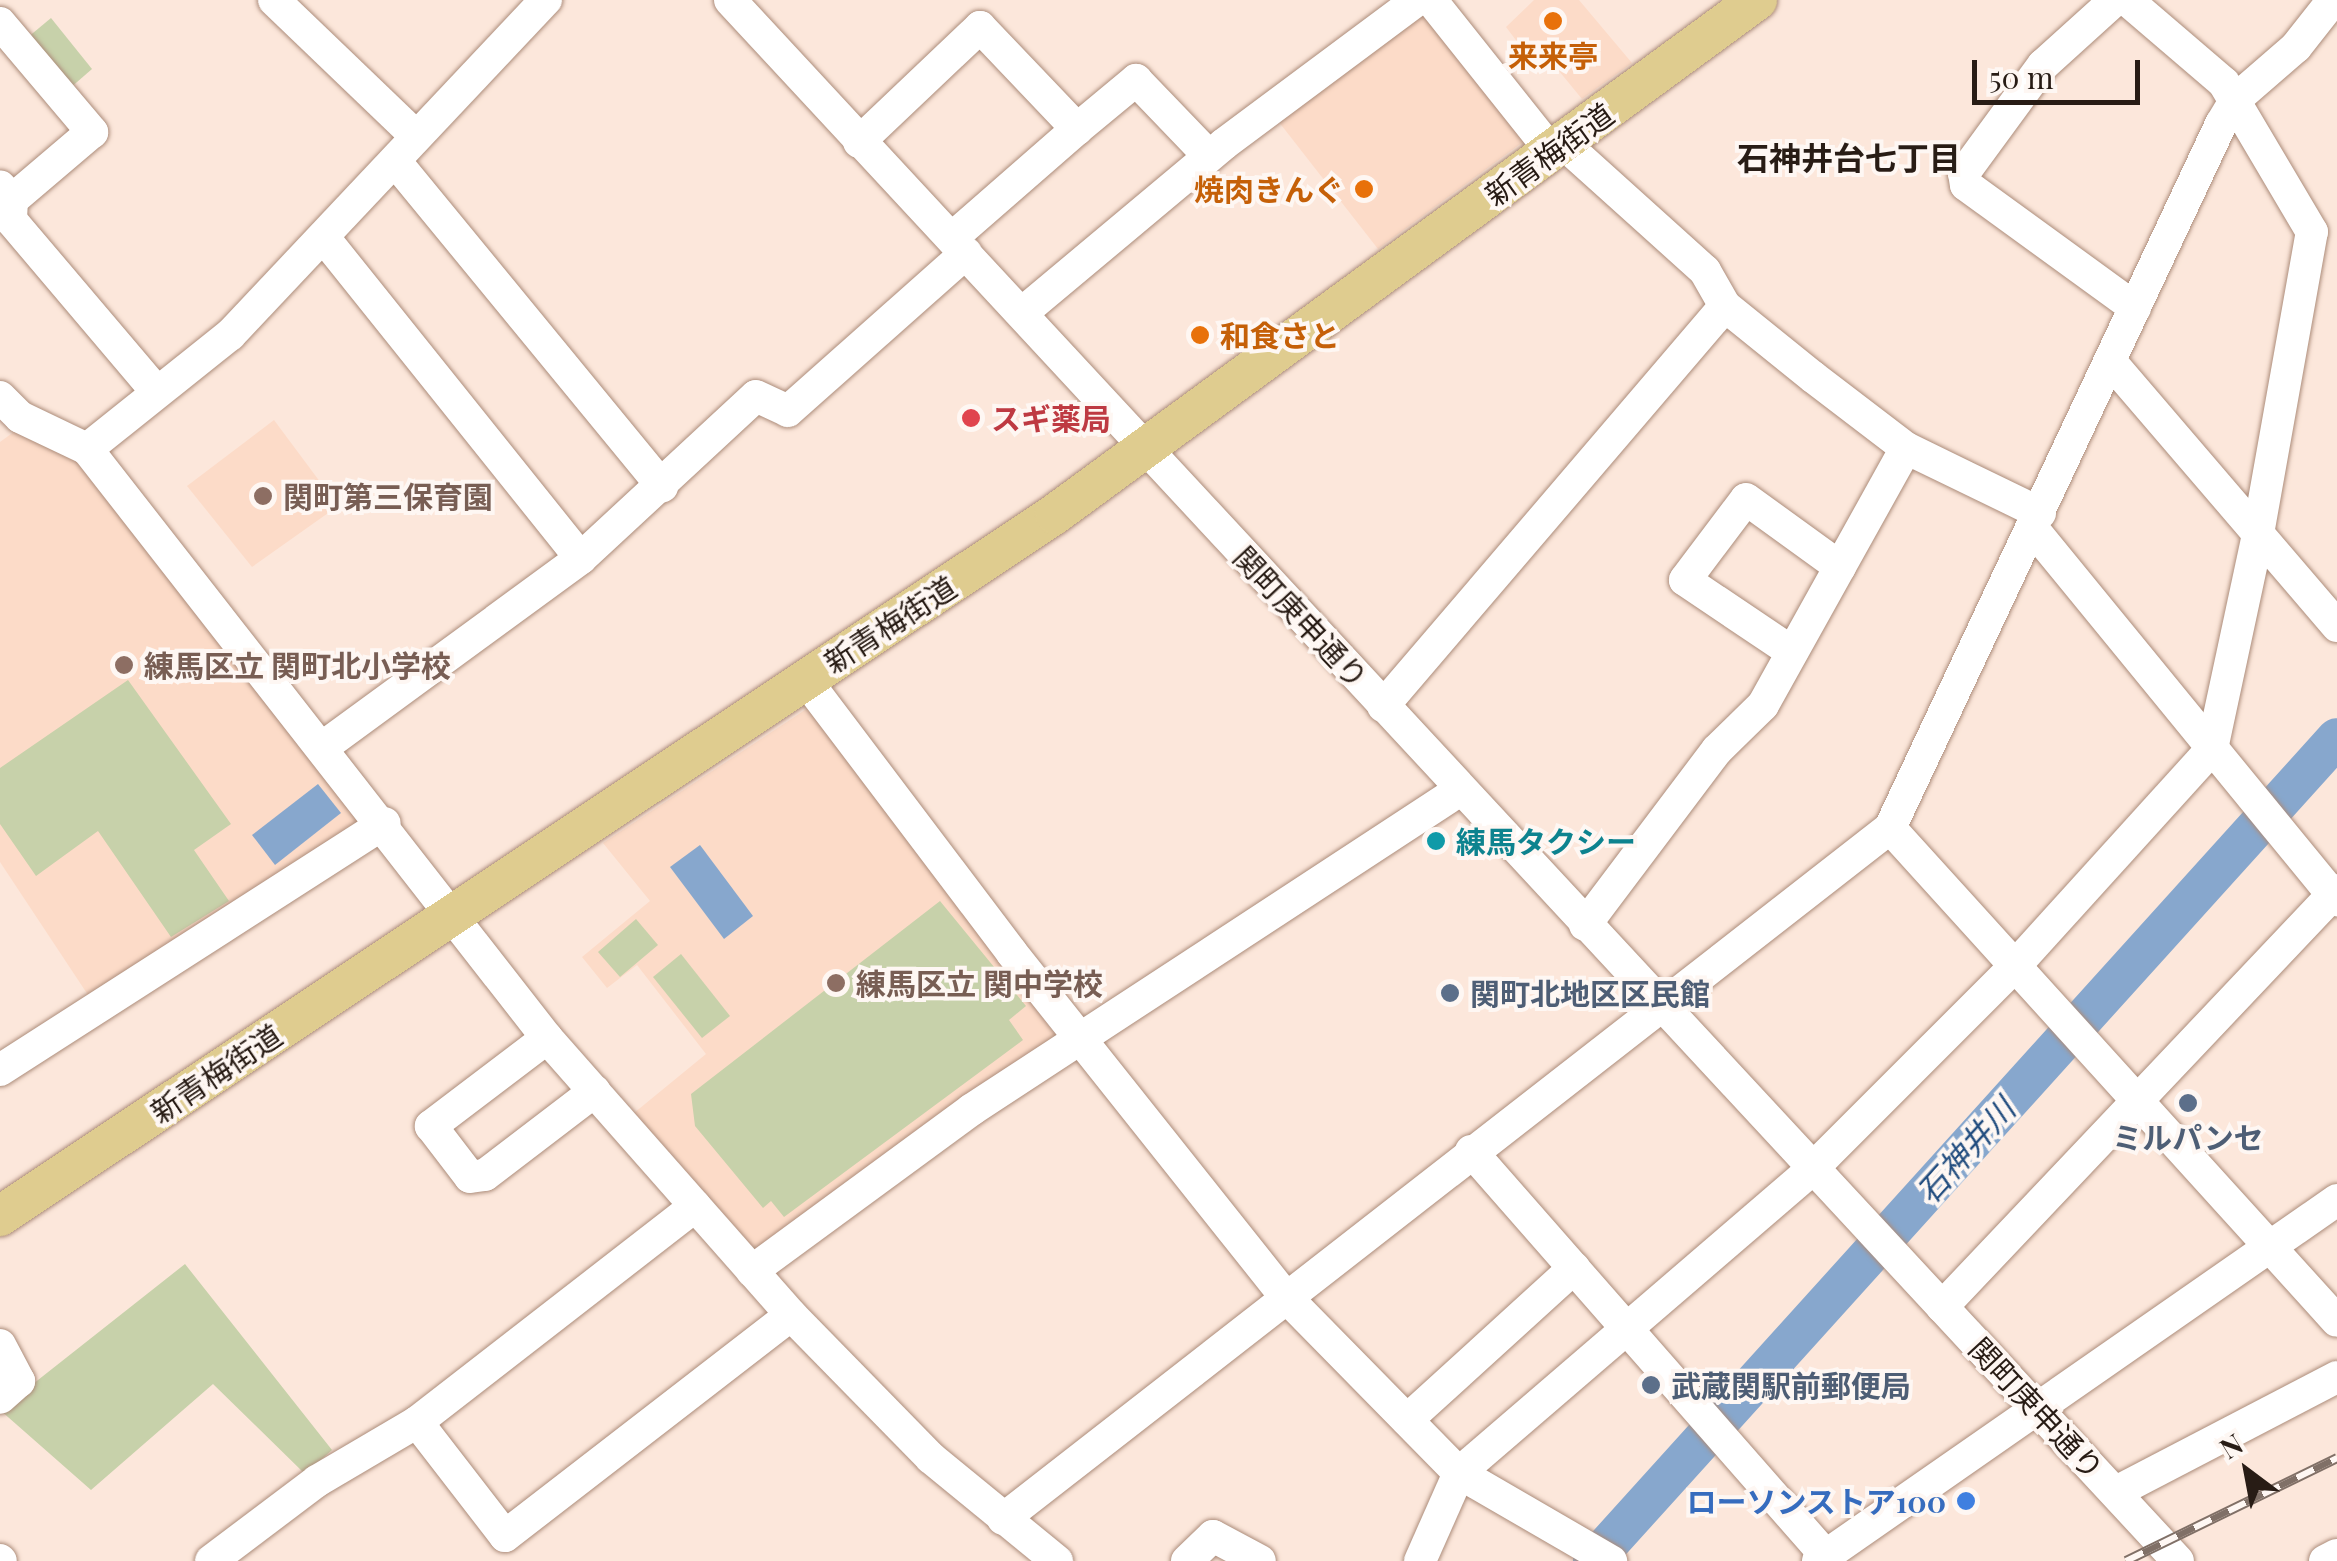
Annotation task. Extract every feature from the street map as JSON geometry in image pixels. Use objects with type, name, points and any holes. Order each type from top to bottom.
[{"type":"main road","name":"新青梅街道","points":[[0,1216],[1148,450],[1758,0]]},
{"type":"street","points":[[274,0],[416,136]]},
{"type":"street","points":[[87,449],[230,334],[324,240],[416,136],[546,0]]},
{"type":"street","name":"関町庚申通り","points":[[730,0],[2178,1561]]},
{"type":"street","points":[[1022,313],[1209,156],[1417,0]]},
{"type":"street","points":[[1432,0],[1558,148],[1706,271],[1725,306],[1906,448],[2036,521],[2212,749],[2335,896],[1942,1307]]},
{"type":"street","points":[[2115,0],[2043,65],[1964,173],[1966,185],[2135,308]]},
{"type":"street","points":[[1420,1561],[1459,1473],[1813,1168],[2016,965],[2212,749],[2258,534],[2312,232],[2236,99],[2127,0]]},
{"type":"street","points":[[1003,1518],[1890,828],[2236,99],[2296,47],[2333,0]]},
{"type":"street","points":[[0,23],[92,132],[6,193],[10,220],[156,391]]},
{"type":"street","points":[[859,142],[980,27],[1077,129]]},
{"type":"street","points":[[323,747],[581,558],[756,396],[788,411],[799,402],[1077,129],[1136,80],[1209,156]]},
{"type":"street","points":[[395,161],[662,486]]},
{"type":"street","points":[[324,240],[581,558]]},
{"type":"street","points":[[1383,706],[1725,306]]},
{"type":"street","points":[[2110,361],[2337,626]]},
{"type":"street","points":[[0,397],[20,417],[87,449],[386,823],[450,917],[548,1038],[791,1316],[931,1458],[1056,1561]]},
{"type":"street","points":[[1585,925],[1718,750],[1763,705],[1906,448]]},
{"type":"street","points":[[1792,652],[1685,580],[1746,499],[1840,567]]},
{"type":"street","points":[[805,679],[1081,1040],[1286,1297],[1459,1473],[1610,1561]]},
{"type":"street","points":[[752,1271],[971,1110],[1460,790]]},
{"type":"street","points":[[0,1070],[386,823]]},
{"type":"street","points":[[1890,828],[2337,1320]]},
{"type":"street","points":[[548,1038],[431,1126],[470,1177],[485,1175],[594,1091]]},
{"type":"street","points":[[1471,1151],[1716,1429],[1822,1558],[2337,1200]]},
{"type":"street","points":[[211,1561],[317,1482],[417,1422],[695,1206]]},
{"type":"street","points":[[1406,1420],[1574,1268]]},
{"type":"street","points":[[417,1422],[505,1536],[791,1316]]},
{"type":"street","points":[[0,1345],[18,1381],[0,1398]]},
{"type":"street","points":[[2116,1492],[2337,1377]]},
{"type":"street","points":[[1187,1561],[1212,1536],[1260,1561]]},
{"type":"street","points":[[2324,1561],[2337,1555]]},
{"type":"shaded area","points":[[1534,0],[1579,0],[1632,63],[1582,99],[1550,60],[1534,64],[1506,27]]},
{"type":"shaded area","points":[[1419,8],[1527,139],[1378,249],[1275,117]]},
{"type":"shaded area","name":"関町第三保育園","points":[[274,420],[338,506],[252,567],[187,486]]},
{"type":"shaded area","name":"練馬区立 関町北小学校","points":[[22,426],[77,451],[365,817],[92,1001],[0,862],[0,442]]},
{"type":"shaded area","name":"練馬区立 関中学校","points":[[811,706],[1059,1040],[754,1256],[634,1113],[706,1054],[637,965],[607,988],[582,957],[650,901],[603,843]]},
{"type":"green space","points":[[51,18],[92,69],[69,89],[27,38]]},
{"type":"green space","points":[[128,680],[231,824],[194,850],[229,901],[171,937],[98,831],[36,876],[0,824],[0,768]]},
{"type":"green space","points":[[940,901],[1026,1006],[1009,1020],[1023,1040],[784,1217],[771,1201],[763,1208],[695,1126],[691,1094]]},
{"type":"green space","points":[[636,919],[658,945],[620,977],[598,952]]},
{"type":"green space","points":[[681,954],[730,1016],[702,1038],[653,977]]},
{"type":"green space","points":[[185,1264],[332,1450],[305,1474],[213,1384],[91,1490],[0,1410]]},
{"type":"water","points":[[318,784],[341,813],[275,865],[252,835]]},
{"type":"water","points":[[700,845],[753,916],[724,939],[670,867]]},
{"type":"waterway","name":"石神井川","points":[[1593,1561],[2337,738]]},
{"type":"railway","points":[[2126,1561],[2337,1458]]},
{"type":"place","name":"来来亭","points":[[1553,21]]},
{"type":"place","name":"焼肉きんぐ","points":[[1364,189]]},
{"type":"place","name":"和食さと","points":[[1200,335]]},
{"type":"place","name":"スギ薬局","points":[[971,418]]},
{"type":"place","name":"関町第三保育園","points":[[263,496]]},
{"type":"place","name":"練馬区立 関町北小学校","points":[[124,665]]},
{"type":"place","name":"練馬タクシー","points":[[1436,841]]},
{"type":"place","name":"練馬区立 関中学校","points":[[836,983]]},
{"type":"place","name":"関町北地区区民館","points":[[1450,993]]},
{"type":"place","name":"ミルパンセ","points":[[2188,1103]]},
{"type":"place","name":"武蔵関駅前郵便局","points":[[1651,1385]]},
{"type":"place","name":"ローソンストア100","points":[[1966,1501]]},
{"type":"district","name":"石神井台七丁目","points":[[1849,157]]}]
